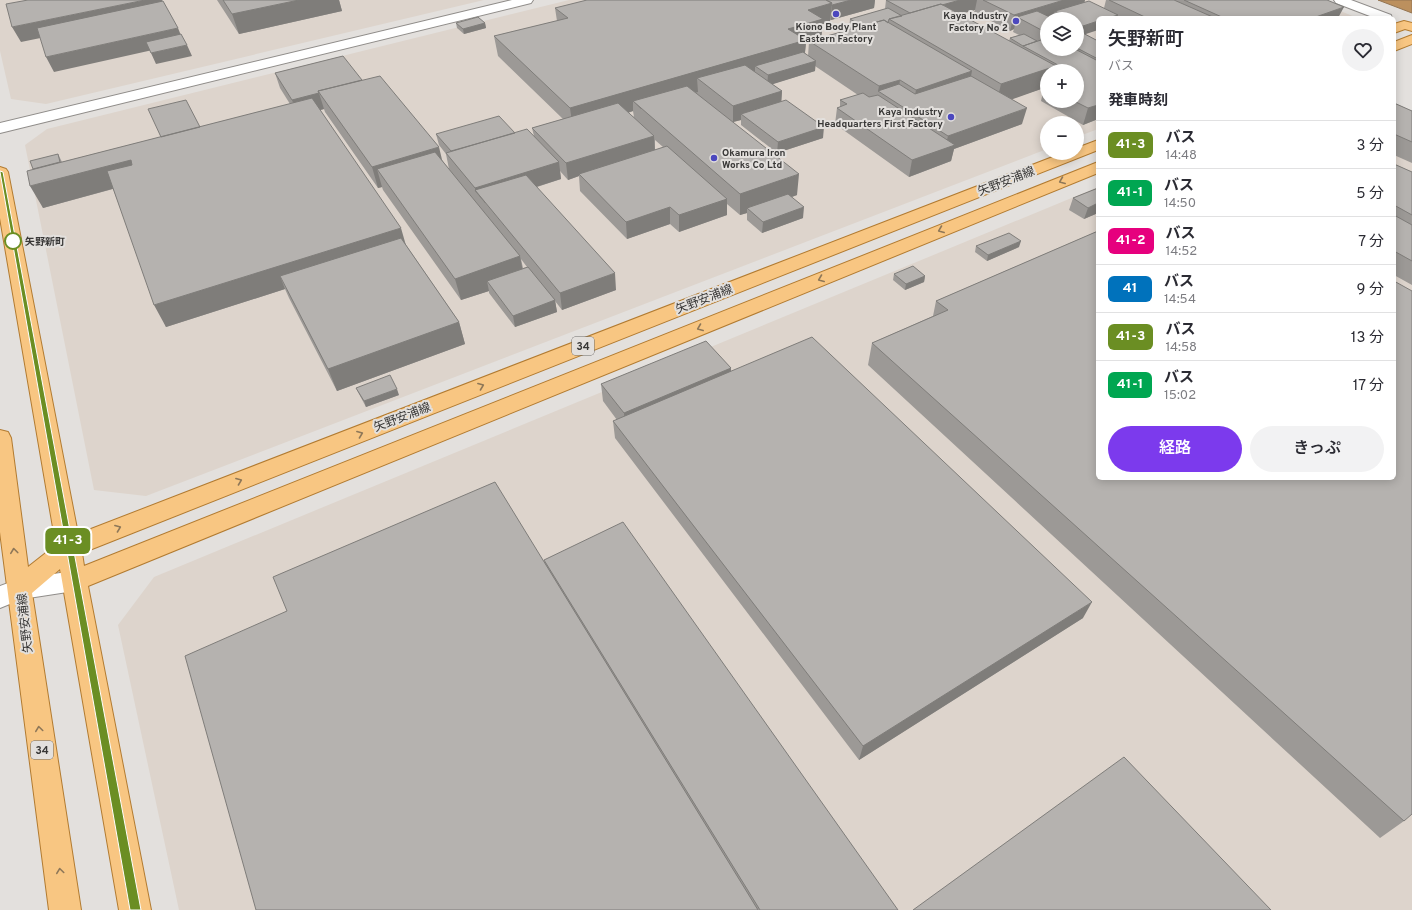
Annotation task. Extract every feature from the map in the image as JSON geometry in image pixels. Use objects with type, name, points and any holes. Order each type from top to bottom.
[{"type":"main road","points":[[1396,46],[1412,39]]},
{"type":"main road","name":"矢野安浦線","points":[[66,910],[10,593],[69,548],[1096,146]]},
{"type":"main road","name":"矢野安浦線","points":[[74,582],[1096,168]]},
{"type":"main road","points":[[0,172],[135,910]]},
{"type":"main road","points":[[0,438],[10,593]]},
{"type":"street","points":[[0,128],[527,0]]},
{"type":"street","points":[[1340,0],[1381,16]]},
{"type":"street","points":[[10,593],[74,582]]},
{"type":"shaded area","points":[[0,0],[484,0],[46,104],[11,99],[0,51]]},
{"type":"shaded area","points":[[569,0],[1315,0],[1352,16],[1096,16],[1096,130],[1084,134],[1084,116],[1040,116],[1040,152],[146,496],[94,490],[25,145],[47,129]]},
{"type":"shaded area","points":[[1378,0],[1412,0],[1412,13]]},
{"type":"shaded area","points":[[1396,121],[1412,129],[1412,910],[179,910],[118,625],[154,577],[1096,188],[1096,480],[1396,480]]},
{"type":"building","points":[[28,0],[145,0],[12,27],[6,4]]},
{"type":"building","points":[[223,0],[299,0],[232,14]]},
{"type":"building","points":[[587,0],[826,0],[832,3],[808,10],[823,19],[788,29],[806,40],[570,108],[494,36],[568,18],[555,8]]},
{"type":"building","points":[[826,0],[851,0],[831,5],[832,3]]},
{"type":"building","points":[[886,0],[960,0],[910,13]]},
{"type":"building","points":[[983,0],[1064,0],[1014,15]]},
{"type":"building","points":[[1109,0],[1174,0],[1210,16],[1143,16]]},
{"type":"building","points":[[1184,0],[1327,0],[1344,7],[1319,16],[1220,16]]},
{"type":"building","points":[[163,1],[178,28],[46,57],[37,28]]},
{"type":"building","points":[[1089,1],[1118,15],[1096,16],[1096,22],[1084,26],[1084,12],[1055,11]]},
{"type":"building","points":[[941,4],[1052,64],[1040,64],[1040,71],[1001,84],[889,19]]},
{"type":"building","points":[[888,8],[902,16],[889,19],[888,23],[884,20],[862,26],[850,19]]},
{"type":"building","points":[[1037,11],[1040,12],[1040,29],[1017,17]]},
{"type":"building","points":[[478,17],[485,23],[463,29],[456,23]]},
{"type":"building","points":[[884,20],[972,71],[916,90],[900,80],[879,86],[809,41]]},
{"type":"building","points":[[181,34],[187,45],[151,53],[146,42]]},
{"type":"building","points":[[1024,34],[1037,41],[1023,46],[1010,38]]},
{"type":"building","points":[[1084,34],[1096,40],[1096,58],[1084,52]]},
{"type":"building","points":[[1040,40],[1040,55],[1023,46]]},
{"type":"building","points":[[803,52],[816,61],[768,75],[755,66]]},
{"type":"building","points":[[1084,54],[1096,60],[1096,106],[1088,108],[1084,106],[1084,64],[1056,64],[1041,56],[1084,56]]},
{"type":"building","points":[[343,56],[362,80],[318,91],[319,93],[292,100],[275,73]]},
{"type":"building","points":[[745,65],[782,91],[733,106],[697,78]]},
{"type":"building","points":[[380,76],[439,147],[372,167],[318,91]]},
{"type":"building","points":[[971,76],[1027,108],[948,136],[878,91],[899,84],[915,94]]},
{"type":"building","points":[[687,86],[799,174],[740,194],[633,101]]},
{"type":"building","points":[[863,93],[869,97],[878,95],[955,145],[912,160],[837,108],[847,104],[840,100]]},
{"type":"building","points":[[312,98],[401,228],[154,305],[107,171],[132,165],[131,160],[30,186],[27,171]]},
{"type":"building","points":[[186,100],[200,127],[161,137],[148,109]]},
{"type":"building","points":[[786,100],[824,127],[778,142],[741,114]]},
{"type":"building","points":[[618,103],[654,136],[566,163],[532,128]]},
{"type":"building","points":[[1396,104],[1412,111],[1412,142],[1396,135]]},
{"type":"building","points":[[499,116],[515,133],[451,151],[436,134]]},
{"type":"building","points":[[527,129],[559,162],[475,188],[446,153]]},
{"type":"building","points":[[667,146],[727,199],[679,215],[670,207],[626,222],[579,174]]},
{"type":"building","points":[[435,152],[520,256],[455,279],[377,169]]},
{"type":"building","points":[[58,154],[60,162],[33,169],[30,161]]},
{"type":"building","points":[[1396,165],[1412,172],[1412,215],[1396,206]]},
{"type":"building","points":[[526,175],[615,273],[560,293],[475,190]]},
{"type":"building","points":[[1096,189],[1096,204],[1088,208],[1073,198]]},
{"type":"building","points":[[788,194],[804,207],[763,222],[747,208]]},
{"type":"building","points":[[1396,216],[1412,225],[1412,261],[1396,252]]},
{"type":"building","points":[[1096,232],[1096,480],[1396,480],[1396,282],[1412,291],[1412,814],[1404,821],[872,343],[948,310],[936,301]]},
{"type":"building","points":[[1009,233],[1021,241],[988,255],[976,246]]},
{"type":"building","points":[[401,238],[459,322],[328,369],[280,276]]},
{"type":"building","points":[[913,266],[925,276],[906,284],[894,274]]},
{"type":"building","points":[[528,267],[555,300],[513,316],[487,281]]},
{"type":"building","points":[[812,337],[1092,602],[863,746],[613,421]]},
{"type":"building","points":[[706,341],[731,368],[624,413],[601,384]]},
{"type":"building","points":[[390,375],[397,389],[364,401],[356,388]]},
{"type":"building","points":[[495,482],[758,910],[256,910],[185,656],[287,611],[273,577]]},
{"type":"building","points":[[623,522],[898,910],[760,910],[544,560]]},
{"type":"building","points":[[1124,757],[1271,910],[913,910]]},
{"type":"bus line","name":"41-3","points":[[0,172],[135,910]]},
{"type":"place","name":"Kiono Body Plant Eastern Factory","points":[[836,14]]},
{"type":"place","name":"Kaya Industry Factory No 2","points":[[1016,21]]},
{"type":"place","name":"Kaya Industry Headquarters First Factory","points":[[951,117]]},
{"type":"place","name":"Okamura Iron Works Co Ltd","points":[[714,158]]},
{"type":"place","name":"矢野新町","points":[[13,241]]}]
